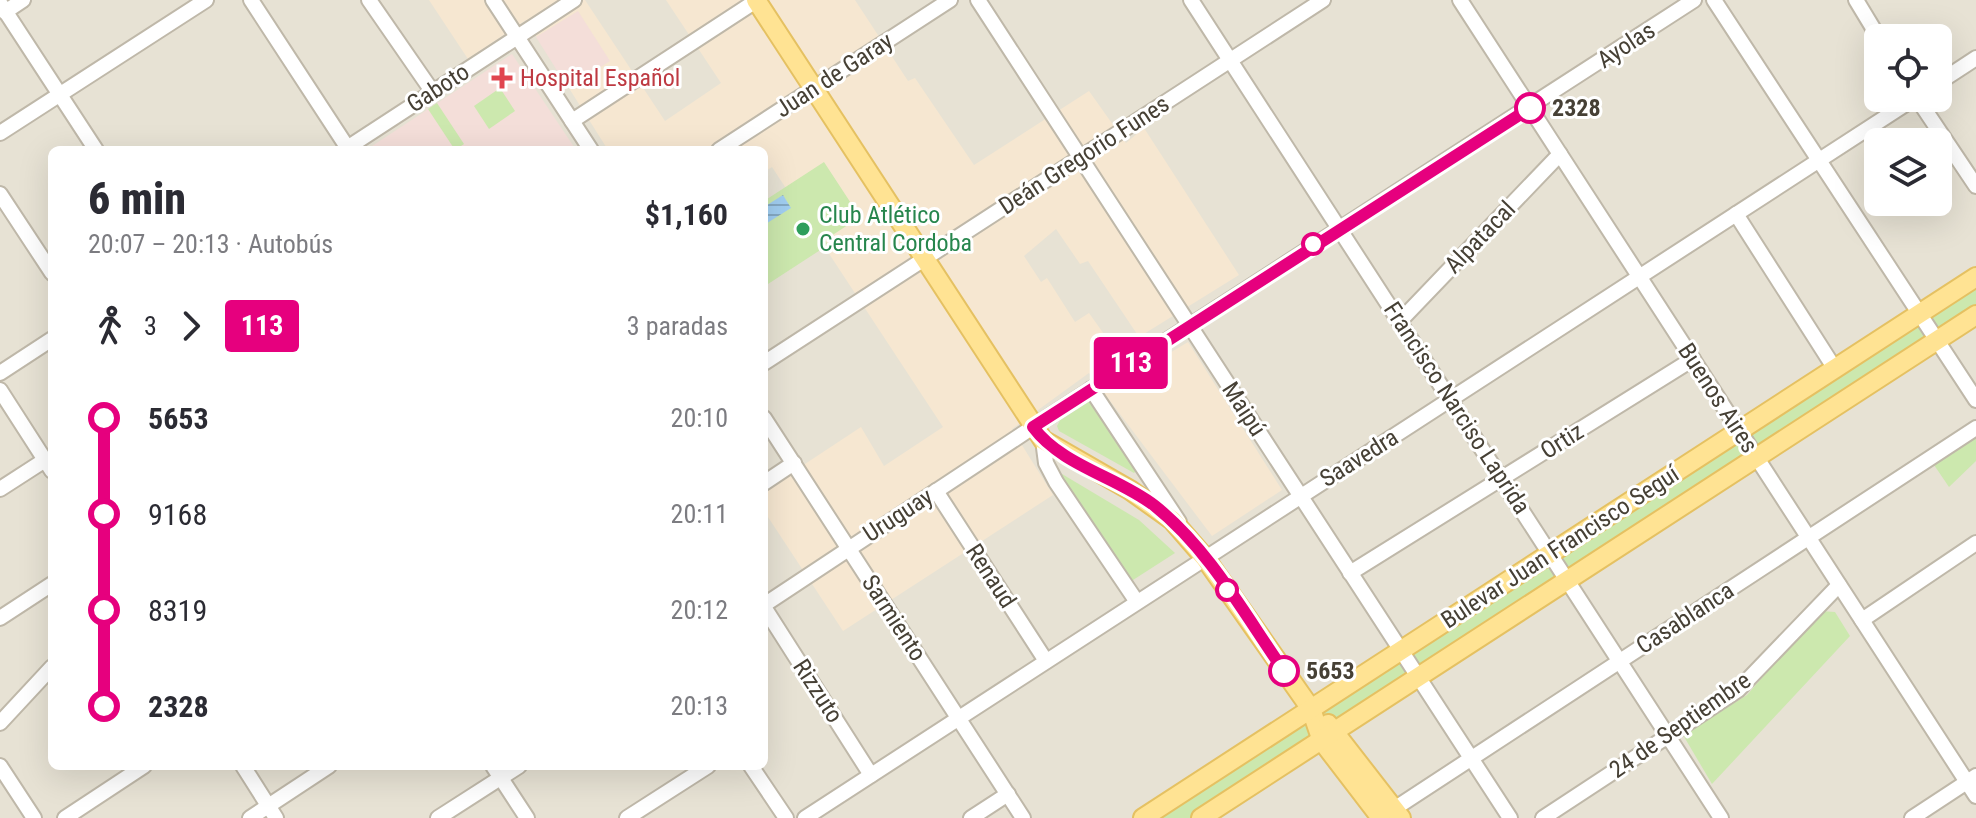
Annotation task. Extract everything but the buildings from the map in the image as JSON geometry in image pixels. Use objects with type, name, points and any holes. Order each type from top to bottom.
[{"type":"main road","points":[[756,0],[1038,433],[1152,504],[1188,536],[1387,816]]},
{"type":"main road","name":"Bulevar Juan Francisco Seguí","points":[[1143,818],[1976,277]]},
{"type":"main road","name":"Bulevar Juan Francisco Seguí","points":[[1201,818],[1976,315]]},
{"type":"street","points":[[23,0],[3,8],[94,146]]},
{"type":"street","points":[[0,133],[206,0]]},
{"type":"street","points":[[251,0],[345,146]]},
{"type":"street","points":[[369,0],[432,91]]},
{"type":"street","points":[[493,0],[588,146]]},
{"type":"street","name":"Gaboto","points":[[351,146],[574,0]]},
{"type":"street","points":[[572,121],[756,0]]},
{"type":"street","name":"Juan de Garay","points":[[725,146],[950,0]]},
{"type":"street","name":"Maipú","points":[[978,0],[1510,818]]},
{"type":"street","name":"Francisco Narciso Laprida","points":[[1191,0],[1721,818]]},
{"type":"street","name":"Deán Gregorio Funes","points":[[768,360],[1323,0]]},
{"type":"street","name":"Buenos Aires","points":[[1460,0],[1862,620],[1972,779],[1976,796]]},
{"type":"street","name":"Ayolas","points":[[1038,433],[1091,389],[1694,0]]},
{"type":"street","points":[[1714,0],[1976,400]]},
{"type":"street","points":[[1856,0],[1871,24]]},
{"type":"street","points":[[1952,74],[1976,58]]},
{"type":"street","name":"Saavedra","points":[[805,818],[1894,112]]},
{"type":"street","points":[[1926,112],[1976,186]]},
{"type":"street","name":"Alpatacal","points":[[1400,321],[1560,154]]},
{"type":"street","points":[[0,194],[48,267]]},
{"type":"street","points":[[1736,214],[1835,369]]},
{"type":"street","points":[[0,373],[48,342]]},
{"type":"street","name":"Ortiz","points":[[1350,573],[1693,359]]},
{"type":"street","points":[[1091,389],[1188,536]]},
{"type":"street","points":[[0,390],[48,465],[0,489]]},
{"type":"street","name":"Sarmiento","points":[[768,424],[1023,818]]},
{"type":"street","name":"Casablanca","points":[[1387,816],[1471,757],[1976,428]]},
{"type":"street","points":[[1038,433],[1046,463],[1056,482],[1137,602]]},
{"type":"street","name":"Uruguay","points":[[768,603],[936,491],[1038,433]]},
{"type":"street","points":[[768,480],[794,463]]},
{"type":"street","name":"Renaud","points":[[936,491],[1046,661]]},
{"type":"street","points":[[1862,620],[1976,543]]},
{"type":"street","name":"24 de Septiembre","points":[[1543,818],[1738,690],[1839,585]]},
{"type":"street","points":[[0,618],[48,587]]},
{"type":"street","name":"Rizzuto","points":[[768,612],[871,775]]},
{"type":"street","points":[[0,723],[48,671]]},
{"type":"street","points":[[0,766],[34,818]]},
{"type":"street","points":[[65,818],[138,770]]},
{"type":"street","points":[[246,770],[272,812]]},
{"type":"street","points":[[250,818],[272,812],[324,770]]},
{"type":"street","points":[[627,818],[702,770]]},
{"type":"street","points":[[754,770],[786,818]]},
{"type":"street","points":[[438,818],[497,772],[527,818]]},
{"type":"street","points":[[1912,818],[1972,779]]},
{"type":"street","points":[[971,818],[1008,794]]},
{"type":"shaded area","points":[[0,0],[1976,0],[1976,818],[0,818]]},
{"type":"shaded area","points":[[429,0],[585,0],[665,121],[721,83],[666,0],[855,0],[908,81],[915,78],[974,165],[1089,91],[1126,143],[1144,128],[1239,275],[1139,337],[1088,261],[1080,264],[1056,229],[1024,256],[1041,282],[1047,278],[1075,322],[1089,313],[1133,375],[1188,342],[1282,490],[1212,536],[1089,373],[1012,429],[1053,495],[843,631],[768,517],[768,488],[861,427],[884,466],[943,427],[772,167],[768,170],[768,146],[605,146],[526,20],[468,59]]},
{"type":"shaded area","points":[[578,11],[610,61],[568,88],[536,37]]},
{"type":"shaded area","name":"Hospital Español","points":[[512,54],[573,146],[372,146]]},
{"type":"green space","points":[[500,88],[515,111],[489,129],[474,106]]},
{"type":"green space","points":[[437,103],[464,144],[452,146],[428,109]]},
{"type":"green space","name":"Club Atlético Central Cordoba","points":[[824,162],[860,217],[825,240],[828,245],[768,284],[768,198]]},
{"type":"green space","points":[[1976,277],[1976,315],[1201,818],[1143,818]]},
{"type":"green space","points":[[1088,399],[1137,470],[1134,473],[1059,431],[1057,426],[1063,415]]},
{"type":"green space","points":[[1976,435],[1976,461],[1949,487],[1932,462]]},
{"type":"green space","points":[[1062,474],[1139,520],[1175,553],[1133,580],[1128,577],[1060,476]]},
{"type":"green space","points":[[1820,611],[1835,612],[1850,636],[1712,784],[1683,735],[1747,695]]},
{"type":"water","points":[[783,195],[791,208],[768,222],[768,204]]},
{"type":"bus line","name":"113","points":[[1284,671],[1195,545],[1172,520],[1130,490],[1058,451],[1043,440],[1033,427],[1339,227],[1530,108]]},
{"type":"place","name":"Hospital Español","points":[[502,78]]},
{"type":"place","name":"2328","points":[[1530,108]]},
{"type":"place","name":"Club Atlético Central Cordoba","points":[[803,229]]},
{"type":"place","name":"5653","points":[[1284,671]]}]
